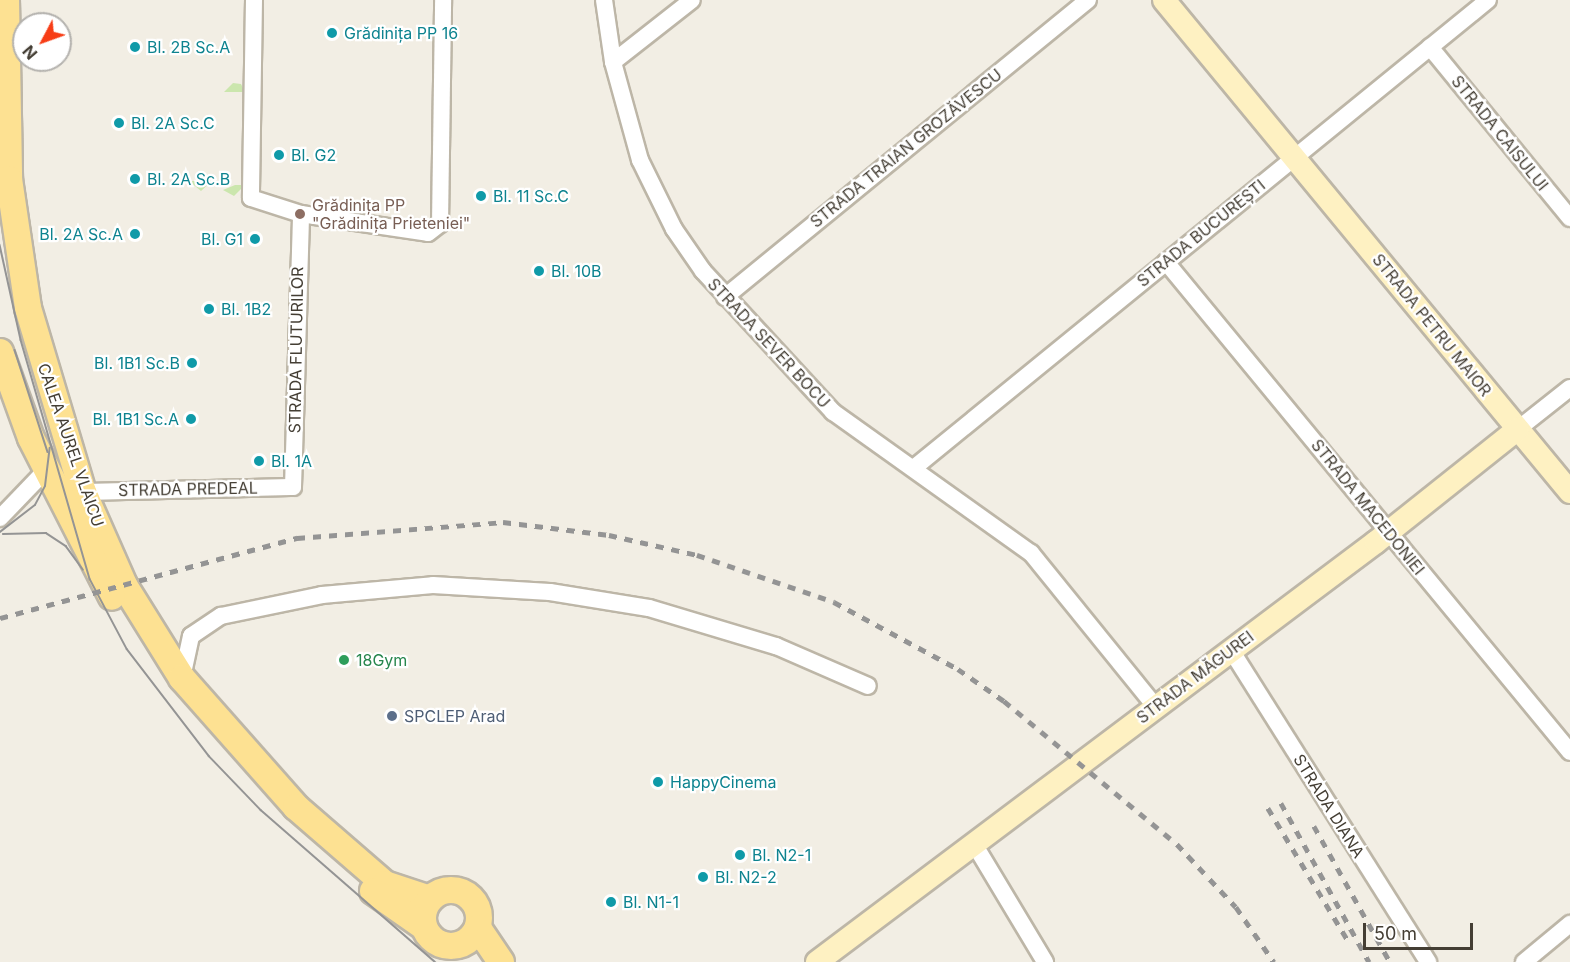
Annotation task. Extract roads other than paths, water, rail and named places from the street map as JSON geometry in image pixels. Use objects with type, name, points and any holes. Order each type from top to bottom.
[{"type":"main road","name":"CALEA AUREL VLAICU","points":[[6,0],[4,153],[28,308],[83,492],[150,632],[182,678],[269,779],[344,851],[385,884],[430,899]]},
{"type":"main road","name":"CALEA AUREL VLAICU","points":[[0,352],[46,470],[138,644],[196,721],[316,847],[423,926],[437,943],[450,947],[475,962]]},
{"type":"main road","points":[[423,926],[430,899],[447,890],[467,895],[477,906],[478,928],[501,962]]},
{"type":"main road","points":[[450,947],[467,942],[478,928]]},
{"type":"street","points":[[254,0],[251,198],[301,214],[436,231],[443,0]]},
{"type":"street","name":"STRADA SEVER BOCU","points":[[604,0],[613,62],[640,160],[657,197],[686,248],[725,297],[833,412],[915,467],[1031,553],[1155,706]]},
{"type":"street","points":[[613,62],[692,0]]},
{"type":"street","name":"STRADA TRAIAN GROZĂVESCU","points":[[725,297],[1088,0]]},
{"type":"street","name":"STRADA PETRU MAIOR","points":[[1164,0],[1570,492]]},
{"type":"street","name":"STRADA BUCUREȘTI","points":[[915,467],[1488,0]]},
{"type":"street","name":"STRADA CAISULUI","points":[[1430,47],[1570,218]]},
{"type":"street","name":"STRADA FLUTURILOR","points":[[293,487],[301,214]]},
{"type":"street","name":"STRADA MACEDONIEI","points":[[1166,262],[1570,752]]},
{"type":"street","name":"STRADA MĂGUREI","points":[[817,962],[973,842],[1389,533],[1570,388]]},
{"type":"street","points":[[0,518],[0,512],[46,470]]},
{"type":"street","name":"STRADA PREDEAL","points":[[83,492],[293,487]]},
{"type":"street","points":[[150,632],[191,636],[221,616],[322,595],[433,585],[497,587],[602,599],[690,618],[776,646],[868,686]]},
{"type":"street","points":[[182,678],[191,636]]},
{"type":"street","name":"STRADA DIANA","points":[[1231,650],[1428,962]]},
{"type":"street","points":[[973,842],[1045,962]]},
{"type":"street","points":[[1524,962],[1570,924]]},
{"type":"tram line","points":[[0,245],[21,340],[90,579],[127,649],[209,756],[261,810],[435,962]]},
{"type":"tram line","points":[[15,350],[48,452]]},
{"type":"tram line","points":[[0,532],[35,505],[45,486],[50,448]]},
{"type":"tram line","points":[[3,534],[46,533],[66,546],[83,569]]},
{"type":"railway","points":[[0,618],[297,538],[503,522],[609,535],[697,555],[834,602],[958,669],[1004,701],[1177,844],[1236,907],[1274,962]]},
{"type":"railway","points":[[1281,803],[1369,962]]},
{"type":"railway","points":[[1268,808],[1350,944]]},
{"type":"railway","points":[[1314,826],[1390,962]]},
{"type":"place","name":"Grădinița PP 16","points":[[332,33]]},
{"type":"place","name":"Bl. 2B Sc.A","points":[[135,47]]},
{"type":"place","name":"Bl. 2A Sc.C","points":[[119,123]]},
{"type":"place","name":"Bl. G2","points":[[279,155]]},
{"type":"place","name":"Bl. 2A Sc.B","points":[[135,179]]},
{"type":"place","name":"Bl. 11 Sc.C","points":[[481,196]]},
{"type":"place","name":"Grădinița PP \"Grădinița Prieteniei\"","points":[[300,214]]},
{"type":"place","name":"Bl. 2A Sc.A","points":[[135,234]]},
{"type":"place","name":"Bl. G1","points":[[255,239]]},
{"type":"place","name":"Bl. 10B","points":[[539,271]]},
{"type":"place","name":"Bl. 1B2","points":[[209,309]]},
{"type":"place","name":"Bl. 1B1 Sc.B","points":[[192,363]]},
{"type":"place","name":"Bl. 1B1 Sc.A","points":[[191,419]]},
{"type":"place","name":"Bl. 1A","points":[[259,461]]},
{"type":"place","name":"18Gym","points":[[344,660]]},
{"type":"place","name":"SPCLEP Arad","points":[[392,716]]},
{"type":"place","name":"HappyCinema","points":[[658,782]]},
{"type":"place","name":"Bl. N2-1","points":[[740,855]]},
{"type":"place","name":"Bl. N2-2","points":[[703,877]]},
{"type":"place","name":"Bl. N1-1","points":[[611,902]]}]
